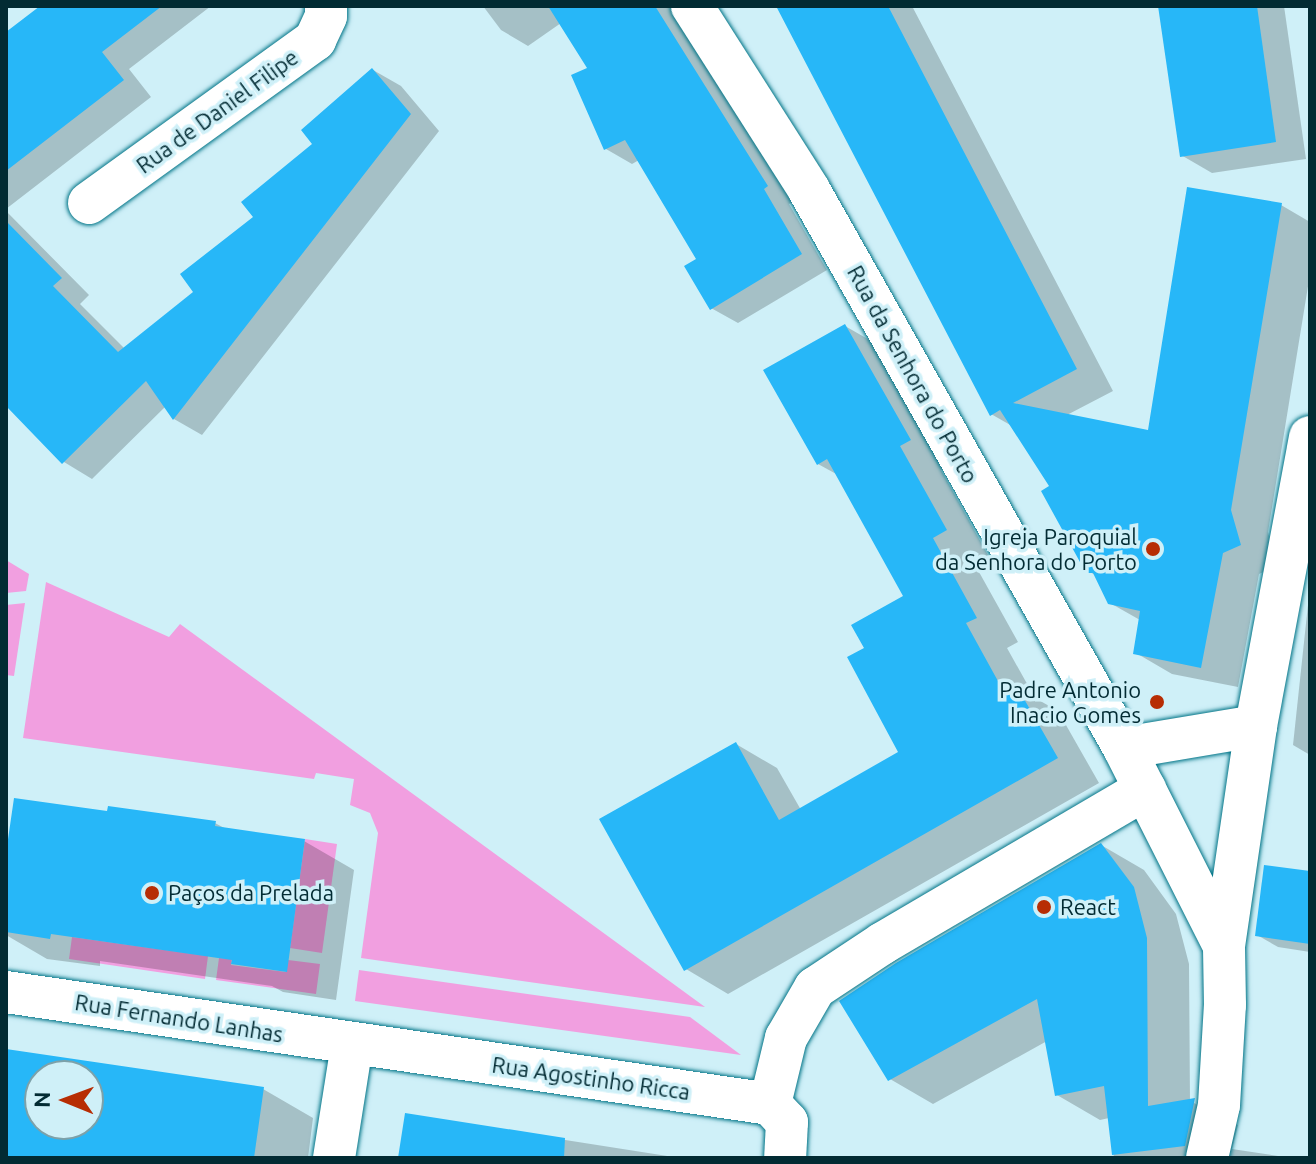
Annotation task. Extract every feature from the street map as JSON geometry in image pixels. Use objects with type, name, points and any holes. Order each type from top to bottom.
[{"type":"street","name":"Rua de Daniel Filipe","points":[[89,203],[315,40],[326,16],[326,6]]},
{"type":"street","name":"Rua da Senhora do Porto","points":[[692,6],[809,190],[1124,748],[1224,946]]},
{"type":"street","points":[[1207,1158],[1219,1105],[1225,1005],[1224,946],[1256,726],[1310,437]]},
{"type":"street","points":[[1124,748],[1256,726]]},
{"type":"street","points":[[785,1158],[787,1122],[770,1104],[786,1038],[815,988],[883,943],[1145,789]]},
{"type":"street","name":"Rua Fernando Lanhas","points":[[6,992],[352,1044]]},
{"type":"street","points":[[334,1158],[352,1044]]},
{"type":"street","name":"Rua Agostinho Ricca","points":[[352,1044],[770,1104]]},
{"type":"shaded area","points":[[6,560],[29,574],[26,591],[6,593]]},
{"type":"shaded area","points":[[46,582],[169,637],[180,624],[705,1007],[361,958],[378,833],[370,813],[350,805],[354,779],[316,773],[314,779],[23,738]]},
{"type":"shaded area","points":[[25,603],[14,676],[6,675],[6,605]]},
{"type":"shaded area","points":[[305,839],[337,844],[322,953],[290,948]]},
{"type":"shaded area","points":[[72,937],[208,956],[205,979],[69,959]]},
{"type":"shaded area","points":[[219,958],[232,959],[231,965],[286,972],[288,960],[320,964],[316,994],[216,980]]},
{"type":"shaded area","points":[[359,970],[690,1017],[741,1055],[355,1001]]},
{"type":"building","points":[[40,6],[162,6],[102,52],[124,80],[6,171],[6,32]]},
{"type":"building","points":[[548,6],[655,6],[768,186],[764,189],[802,254],[710,310],[684,266],[696,259],[625,140],[604,150],[571,75],[587,68]]},
{"type":"building","points":[[776,6],[888,6],[1077,369],[1013,403],[1148,430],[1187,187],[1282,203],[1231,510],[1241,545],[1223,553],[1201,668],[1133,654],[1140,611],[1108,604],[1093,573],[1086,573],[1041,491],[1049,486],[1000,410],[990,416]]},
{"type":"building","points":[[1158,6],[1257,6],[1276,142],[1180,157]]},
{"type":"building","points":[[372,68],[411,114],[173,420],[146,381],[62,464],[6,406],[6,221],[62,278],[53,286],[118,352],[193,292],[180,274],[253,217],[241,202],[312,144],[301,130]]},
{"type":"building","points":[[845,324],[911,440],[900,446],[947,530],[933,538],[977,618],[966,623],[1004,692],[1016,685],[1058,758],[684,971],[599,819],[736,742],[779,820],[898,752],[847,657],[864,648],[851,625],[903,596],[827,459],[817,465],[763,370]]},
{"type":"building","name":"Paços da Prelada","points":[[14,798],[107,811],[108,806],[216,821],[215,826],[305,839],[287,972],[231,964],[232,960],[51,934],[50,939],[6,932],[6,853]]},
{"type":"building","points":[[1101,843],[1134,887],[1147,938],[1148,1106],[1195,1098],[1185,1146],[1112,1155],[1104,1086],[1055,1096],[1037,999],[888,1081],[839,1001],[896,963]]},
{"type":"building","points":[[1264,865],[1310,871],[1310,944],[1255,936]]},
{"type":"building","points":[[6,1049],[81,1060],[24,1060],[24,1140],[104,1140],[104,1063],[264,1087],[254,1158],[6,1158]]},
{"type":"building","points":[[405,1113],[565,1138],[564,1158],[398,1158]]},
{"type":"place","name":"Igreja Paroquial da Senhora do Porto","points":[[1153,549]]},
{"type":"place","name":"Padre Antonio Inacio Gomes","points":[[1157,702]]},
{"type":"place","name":"Paços da Prelada","points":[[152,893]]},
{"type":"place","name":"React","points":[[1044,907]]}]
